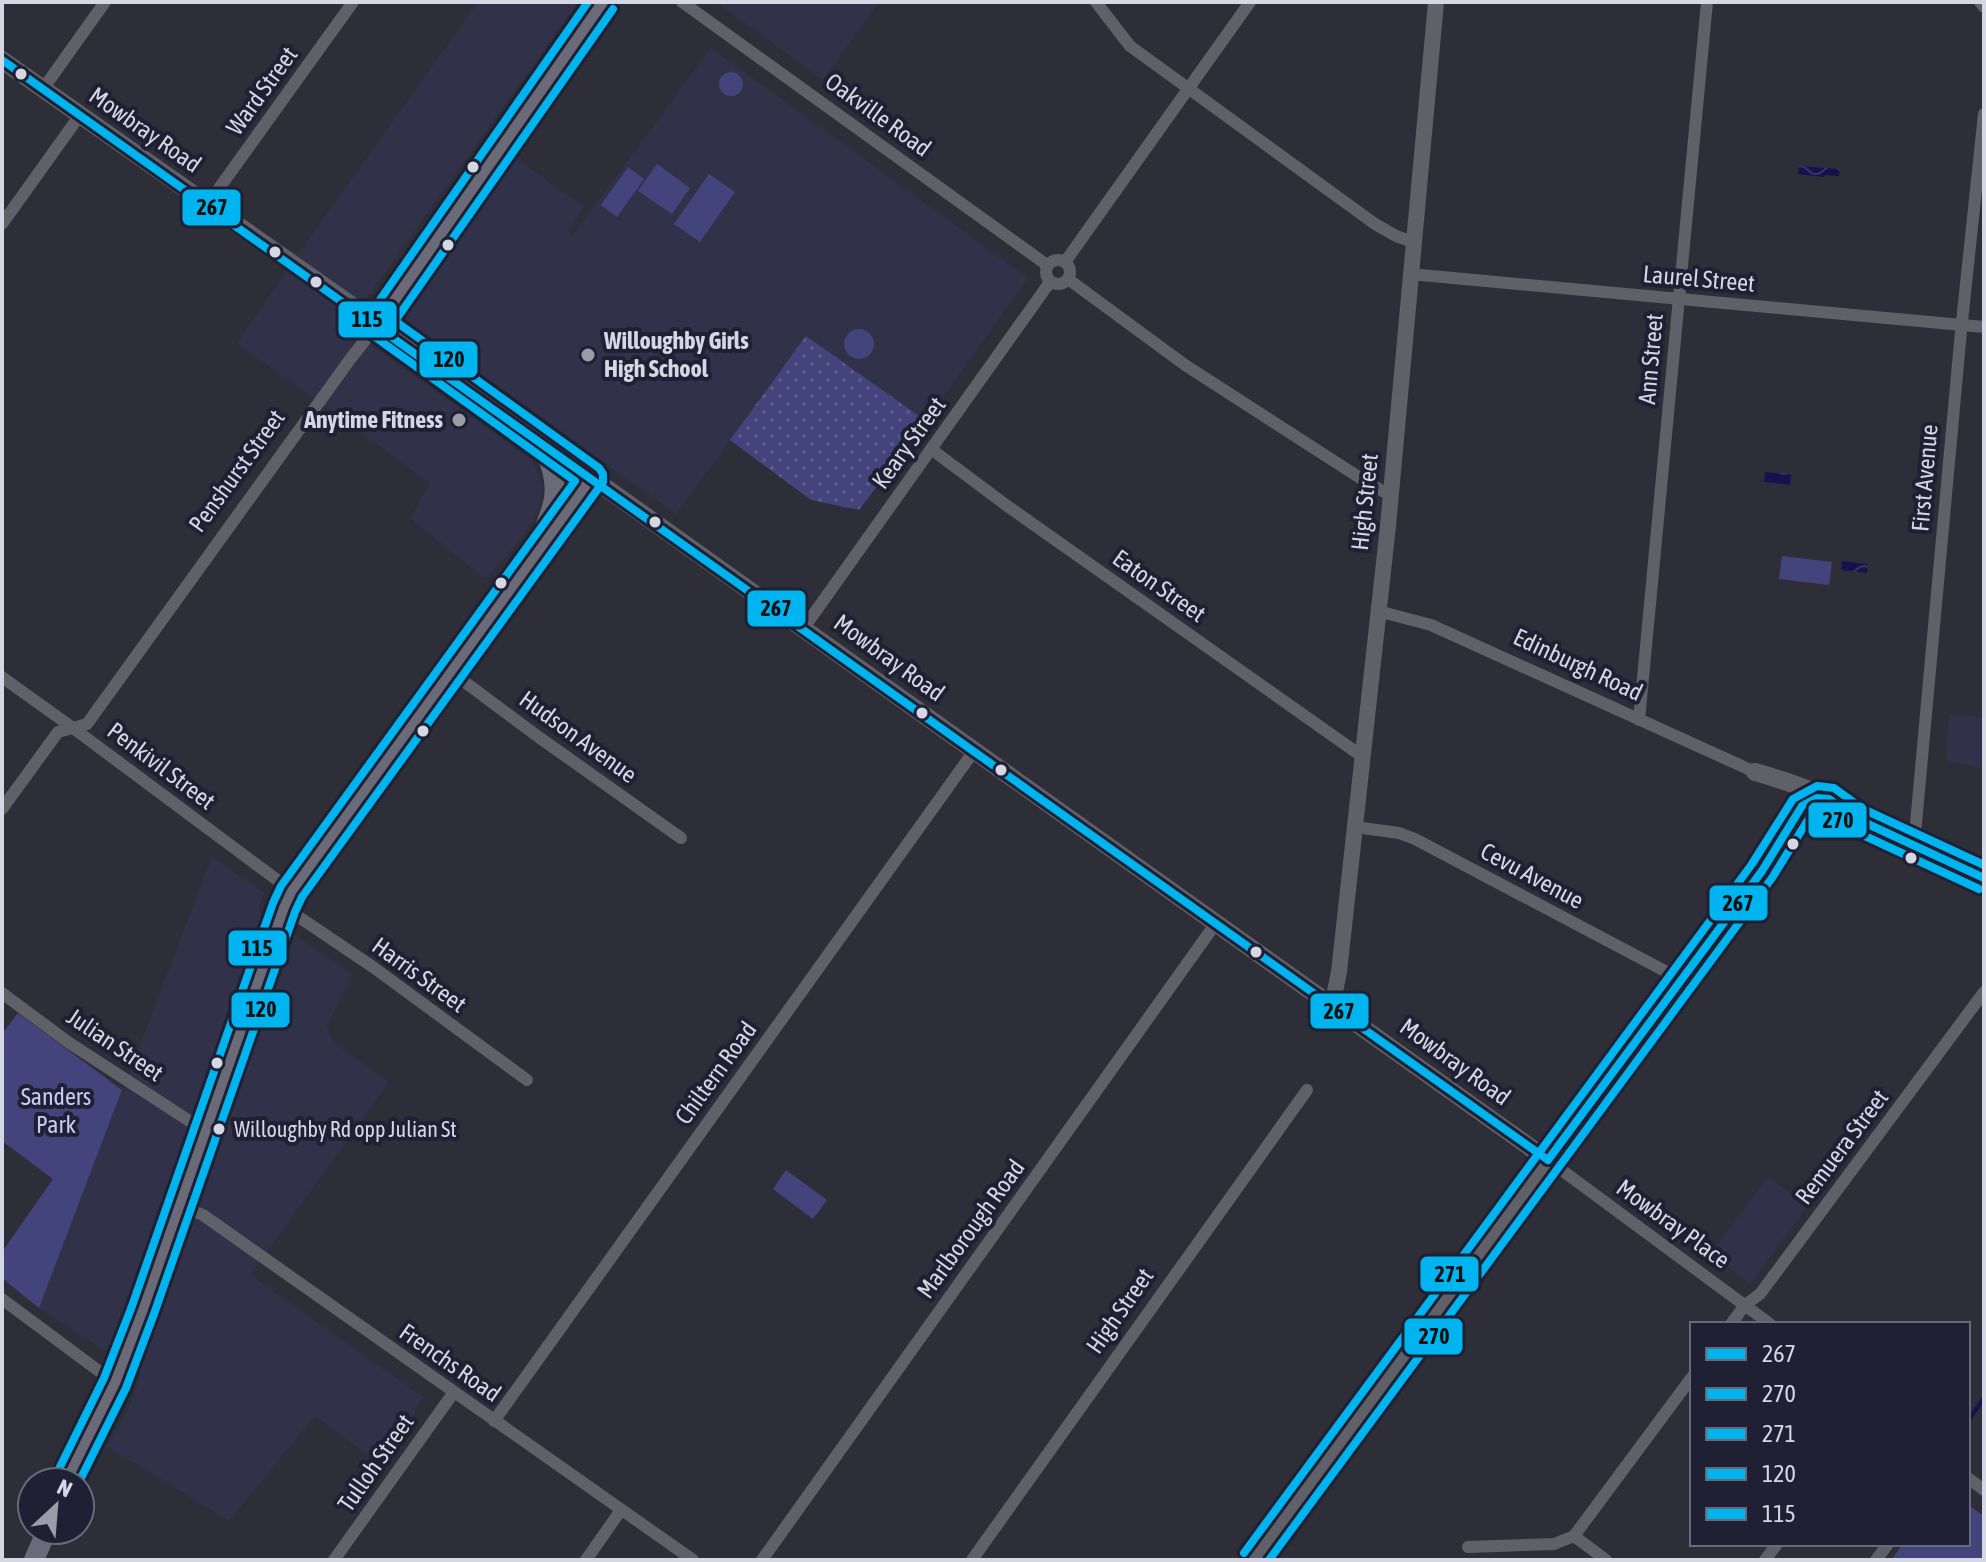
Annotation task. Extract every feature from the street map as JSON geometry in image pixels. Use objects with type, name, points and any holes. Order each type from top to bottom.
[{"type":"main road","name":"Penshurst Street","points":[[378,324],[603,2]]},
{"type":"main road","name":"Mowbray Road","points":[[2,60],[378,324],[1548,1160]]},
{"type":"main road","points":[[534,436],[548,458],[555,484],[554,502],[544,526],[542,547]]},
{"type":"main road","points":[[74,1466],[115,1383],[288,899],[592,478]]},
{"type":"main road","points":[[1755,772],[1778,786],[1820,800],[1849,817],[1984,878]]},
{"type":"main road","points":[[1755,772],[1808,788],[1820,800]]},
{"type":"main road","points":[[1778,786],[1793,801],[1793,820]]},
{"type":"main road","points":[[1254,1560],[1762,871],[1802,806],[1820,800]]},
{"type":"main road","points":[[1793,820],[1815,813],[1849,817]]},
{"type":"street","points":[[43,89],[105,2]]},
{"type":"street","name":"Ward Street","points":[[207,205],[353,2]]},
{"type":"street","name":"Oakville Road","points":[[682,2],[1047,265]]},
{"type":"street","points":[[1096,2],[1130,46],[1375,224],[1413,242]]},
{"type":"street","points":[[1065,262],[1250,2]]},
{"type":"street","name":"High Street","points":[[1332,1006],[1338,979],[1363,757],[1436,2]]},
{"type":"street","name":"Ann Street","points":[[1639,720],[1707,2]]},
{"type":"street","points":[[1980,2],[1984,7]]},
{"type":"street","name":"First Avenue","points":[[1914,845],[1984,114]]},
{"type":"street","points":[[2,224],[80,115]]},
{"type":"street","points":[[1055,260],[1065,262],[1070,270],[1068,279],[1060,284],[1050,282],[1045,274],[1047,265],[1055,260]]},
{"type":"street","name":"Laurel Street","points":[[1410,274],[1984,327]]},
{"type":"street","points":[[1068,279],[1185,365],[1390,495]]},
{"type":"street","name":"Keary Street","points":[[803,629],[1050,282]]},
{"type":"street","name":"Penshurst Street","points":[[2,809],[58,732],[87,724],[378,324]]},
{"type":"street","name":"Eaton Street","points":[[931,449],[1018,514],[1363,757]]},
{"type":"street","name":"Edinburgh Road","points":[[1378,611],[1431,625],[1755,772]]},
{"type":"street","name":"Hudson Avenue","points":[[450,671],[681,838]]},
{"type":"street","name":"Penkivil Street","points":[[2,677],[73,728],[288,899]]},
{"type":"street","name":"Chiltern Road","points":[[494,1421],[974,751]]},
{"type":"street","name":"Cevu Avenue","points":[[1355,827],[1399,833],[1415,839],[1682,980]]},
{"type":"street","name":"Harris Street","points":[[288,899],[373,967],[527,1080]]},
{"type":"street","name":"Marlborough Road","points":[[762,1560],[1216,923]]},
{"type":"street","name":"Remuera Street","points":[[1732,1322],[1745,1305],[1760,1294],[1984,992]]},
{"type":"street","name":"Julian Street","points":[[2,993],[68,1042],[191,1122],[207,1128]]},
{"type":"street","name":"High Street","points":[[972,1560],[1307,1090]]},
{"type":"street","name":"Mowbray Place","points":[[1548,1160],[1767,1322]]},
{"type":"street","name":"Frenchs Road","points":[[180,1206],[203,1215],[693,1560]]},
{"type":"street","points":[[2,1299],[115,1383]]},
{"type":"street","points":[[1468,1547],[1554,1544],[1574,1536],[1690,1380]]},
{"type":"street","name":"Tulloh Street","points":[[334,1560],[454,1392]]},
{"type":"street","points":[[586,1560],[621,1510]]},
{"type":"street","points":[[1574,1536],[1606,1560]]},
{"type":"shaded area","points":[[478,2],[578,2],[346,327],[532,460],[543,485],[540,509],[513,549],[485,579],[410,518],[430,483],[237,343]]},
{"type":"shaded area","points":[[716,2],[879,2],[823,80]]},
{"type":"shaded area","points":[[711,48],[1028,278],[926,421],[806,337],[676,514],[405,318],[411,304],[517,159],[584,207],[568,231],[573,235]]},
{"type":"shaded area","points":[[1949,714],[1984,717],[1984,769],[1946,760]]},
{"type":"shaded area","points":[[212,857],[264,893],[258,910],[353,975],[327,1025],[333,1042],[389,1082],[250,1275],[423,1397],[384,1467],[315,1416],[229,1521],[107,1446],[128,1410],[141,1374],[39,1308]]},
{"type":"shaded area","points":[[1768,1177],[1807,1206],[1750,1284],[1710,1254]]},
{"type":"green space","points":[[731,72],[742,79],[743,84],[736,95],[731,96],[720,89],[719,84],[726,73]]},
{"type":"green space","points":[[657,164],[690,188],[672,214],[638,191]]},
{"type":"green space","points":[[628,167],[644,179],[617,217],[601,205]]},
{"type":"green space","points":[[709,174],[735,192],[700,242],[674,224]]},
{"type":"green space","points":[[859,329],[870,333],[874,344],[870,355],[859,359],[848,355],[844,344],[848,333]]},
{"type":"green space","points":[[806,336],[926,421],[859,510],[811,500],[730,440]]},
{"type":"green space","points":[[1782,556],[1832,562],[1829,585],[1779,579]]},
{"type":"green space","name":"Sanders Park","points":[[18,1013],[122,1090],[39,1308],[2,1278],[2,1252],[53,1179],[2,1141],[2,1034]]},
{"type":"green space","points":[[786,1170],[827,1200],[813,1219],[773,1189]]},
{"type":"green space","points":[[1970,1506],[1984,1516],[1984,1560],[1891,1560],[1902,1546],[1970,1546]]},
{"type":"water","points":[[1799,166],[1840,169],[1839,176],[1798,174]]},
{"type":"water","points":[[1765,472],[1791,474],[1790,485],[1764,482]]},
{"type":"water","points":[[1842,561],[1868,564],[1867,573],[1841,570]]},
{"type":"waterway","points":[[1970,1418],[1984,1398]]},
{"type":"transit line","name":"115","points":[[60,1466],[104,1378],[132,1306],[281,886],[575,481],[371,334],[366,324],[588,2]]},
{"type":"transit line","name":"120","points":[[87,1466],[126,1388],[154,1314],[302,897],[603,482],[599,468],[395,321],[613,9]]},
{"type":"transit line","name":"267","points":[[2,60],[1548,1160]]},
{"type":"transit line","name":"271","points":[[1244,1553],[1752,864],[1793,799],[1817,786],[1834,788],[1863,809],[1984,865]]},
{"type":"transit line","name":"267","points":[[1548,1160],[1762,871],[1802,806],[1817,798],[1829,799],[1857,819],[1984,878]]},
{"type":"transit line","name":"270","points":[[1269,1560],[1772,878],[1811,815],[1825,811],[1852,830],[1979,889]]},
{"type":"place","name":"Willoughby Girls High School","points":[[588,355]]},
{"type":"place","name":"Anytime Fitness","points":[[459,420]]},
{"type":"place","name":"Willoughby Rd opp Julian St","points":[[219,1129]]}]
